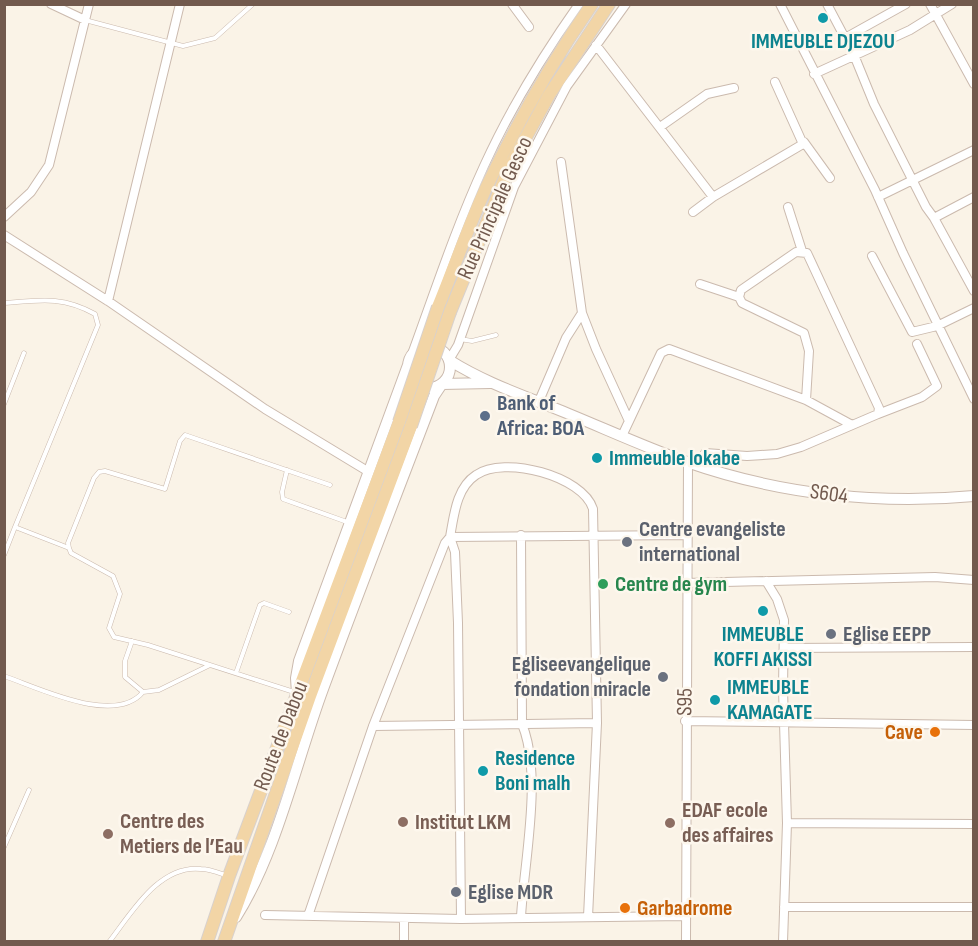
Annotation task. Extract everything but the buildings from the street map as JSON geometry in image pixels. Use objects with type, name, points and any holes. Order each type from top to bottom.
[{"type":"main road","name":"Rue Principale Gesco","points":[[360,530],[405,424],[485,190],[543,78],[592,4]]},
{"type":"main road","name":"Rue Principale Gesco","points":[[444,310],[509,168],[549,95],[609,4]]},
{"type":"main road","name":"Route de Dabou","points":[[224,942],[310,696],[360,530]]},
{"type":"main road","name":"Route de Dabou","points":[[207,942],[229,876],[360,530]]},
{"type":"street","points":[[51,4],[85,20]]},
{"type":"street","points":[[4,217],[31,192],[49,165],[88,4]]},
{"type":"street","points":[[108,301],[180,4]]},
{"type":"street","points":[[512,4],[530,27]]},
{"type":"street","points":[[360,530],[369,472],[460,221],[484,165],[519,98],[579,4]]},
{"type":"street","points":[[229,929],[259,874],[323,688],[434,396],[450,373],[449,360],[460,339],[514,187],[567,87],[626,4]]},
{"type":"street","points":[[780,4],[879,197],[937,326],[974,399]]},
{"type":"street","points":[[827,4],[854,55],[874,104],[974,291]]},
{"type":"street","points":[[845,38],[906,4]]},
{"type":"street","points":[[930,4],[974,84]]},
{"type":"street","points":[[814,74],[910,30],[952,4]]},
{"type":"street","points":[[596,45],[713,197]]},
{"type":"street","points":[[776,82],[804,142],[830,178]]},
{"type":"street","points":[[660,127],[707,94],[734,88]]},
{"type":"street","points":[[693,212],[713,197],[804,142]]},
{"type":"street","points":[[879,197],[974,150]]},
{"type":"street","points":[[561,162],[582,313],[596,350],[629,421]]},
{"type":"street","points":[[934,218],[974,197]]},
{"type":"street","points":[[788,207],[802,251]]},
{"type":"street","points":[[4,235],[108,301],[265,409],[369,472]]},
{"type":"street","points":[[806,400],[809,351],[804,333],[742,303],[739,297],[741,290],[796,252],[802,251],[807,253],[827,295],[879,408],[878,414]]},
{"type":"street","points":[[872,256],[909,330],[915,333],[937,326],[974,308]]},
{"type":"street","points":[[700,284],[739,297]]},
{"type":"street","points":[[538,401],[566,338],[582,313]]},
{"type":"street","points":[[693,464],[705,453],[747,456],[777,454],[801,447],[922,397],[937,386],[917,344]]},
{"type":"street","points":[[423,347],[435,347],[449,360],[490,383],[442,384],[436,387],[422,387],[411,378],[410,360],[423,347]]},
{"type":"street","points":[[622,436],[661,353],[669,348],[806,400],[852,425]]},
{"type":"street","name":"S604","points":[[490,383],[693,464],[748,479],[843,497],[892,500],[974,496]]},
{"type":"street","name":"S95","points":[[686,942],[686,583],[687,535],[693,464]]},
{"type":"street","points":[[308,916],[372,726],[445,543],[450,537],[461,491],[475,475],[496,466],[521,466],[581,490],[590,500],[593,509],[597,723],[588,917]]},
{"type":"street","points":[[521,535],[522,724],[527,736],[531,786],[521,917]]},
{"type":"street","points":[[450,537],[687,535]]},
{"type":"street","points":[[450,537],[455,552],[461,725],[461,918]]},
{"type":"street","points":[[686,583],[935,577],[974,580]]},
{"type":"street","points":[[766,582],[777,599],[784,620],[787,823],[783,942]]},
{"type":"street","points":[[784,648],[974,647]]},
{"type":"street","points":[[685,721],[974,725]]},
{"type":"street","points":[[372,726],[597,723]]},
{"type":"street","points":[[787,823],[974,824]]},
{"type":"street","points":[[784,907],[974,907]]},
{"type":"street","points":[[265,915],[404,918],[686,916]]},
{"type":"street","points":[[404,918],[404,942]]},
{"type":"lane","points":[[85,20],[171,45],[200,44],[215,38],[253,4]]},
{"type":"lane","points":[[4,303],[52,299],[76,303],[95,314],[98,325],[4,555]]},
{"type":"lane","points":[[460,339],[472,340],[496,335]]},
{"type":"lane","points":[[4,404],[24,353]]},
{"type":"lane","points":[[297,694],[110,634],[109,628],[120,594],[117,581],[108,572],[71,553],[68,543],[94,478],[99,472],[105,471],[165,489],[168,486],[180,441],[185,435],[330,485]]},
{"type":"lane","points":[[287,470],[283,499],[360,530]]},
{"type":"lane","points":[[15,527],[69,548]]},
{"type":"lane","points":[[236,673],[260,605],[289,612]]},
{"type":"lane","points":[[132,641],[125,661],[125,677],[143,692]]},
{"type":"lane","points":[[4,676],[87,704],[110,707],[135,702],[143,692],[159,690],[210,665]]},
{"type":"lane","points":[[4,848],[29,790]]},
{"type":"lane","points":[[109,942],[150,892],[179,871],[200,868],[229,876]]},
{"type":"place","name":"IMMEUBLE DJEZOU","points":[[823,18]]},
{"type":"place","name":"Bank of Africa: BOA","points":[[485,416]]},
{"type":"place","name":"Immeuble lokabe","points":[[597,458]]},
{"type":"place","name":"Centre evangeliste international","points":[[627,542]]},
{"type":"place","name":"Centre de gym","points":[[603,584]]},
{"type":"place","name":"IMMEUBLE KOFFI AKISSI","points":[[763,611]]},
{"type":"place","name":"Eglise EEPP","points":[[831,634]]},
{"type":"place","name":"Egliseevangelique fondation miracle","points":[[663,677]]},
{"type":"place","name":"IMMEUBLE KAMAGATE","points":[[715,700]]},
{"type":"place","name":"Cave","points":[[935,732]]},
{"type":"place","name":"Residence Boni malh","points":[[483,771]]},
{"type":"place","name":"Institut LKM","points":[[403,822]]},
{"type":"place","name":"EDAF ecole des affaires","points":[[670,823]]},
{"type":"place","name":"Centre des Metiers de l’Eau","points":[[108,834]]},
{"type":"place","name":"Eglise MDR","points":[[456,892]]},
{"type":"place","name":"Garbadrome","points":[[625,908]]}]
